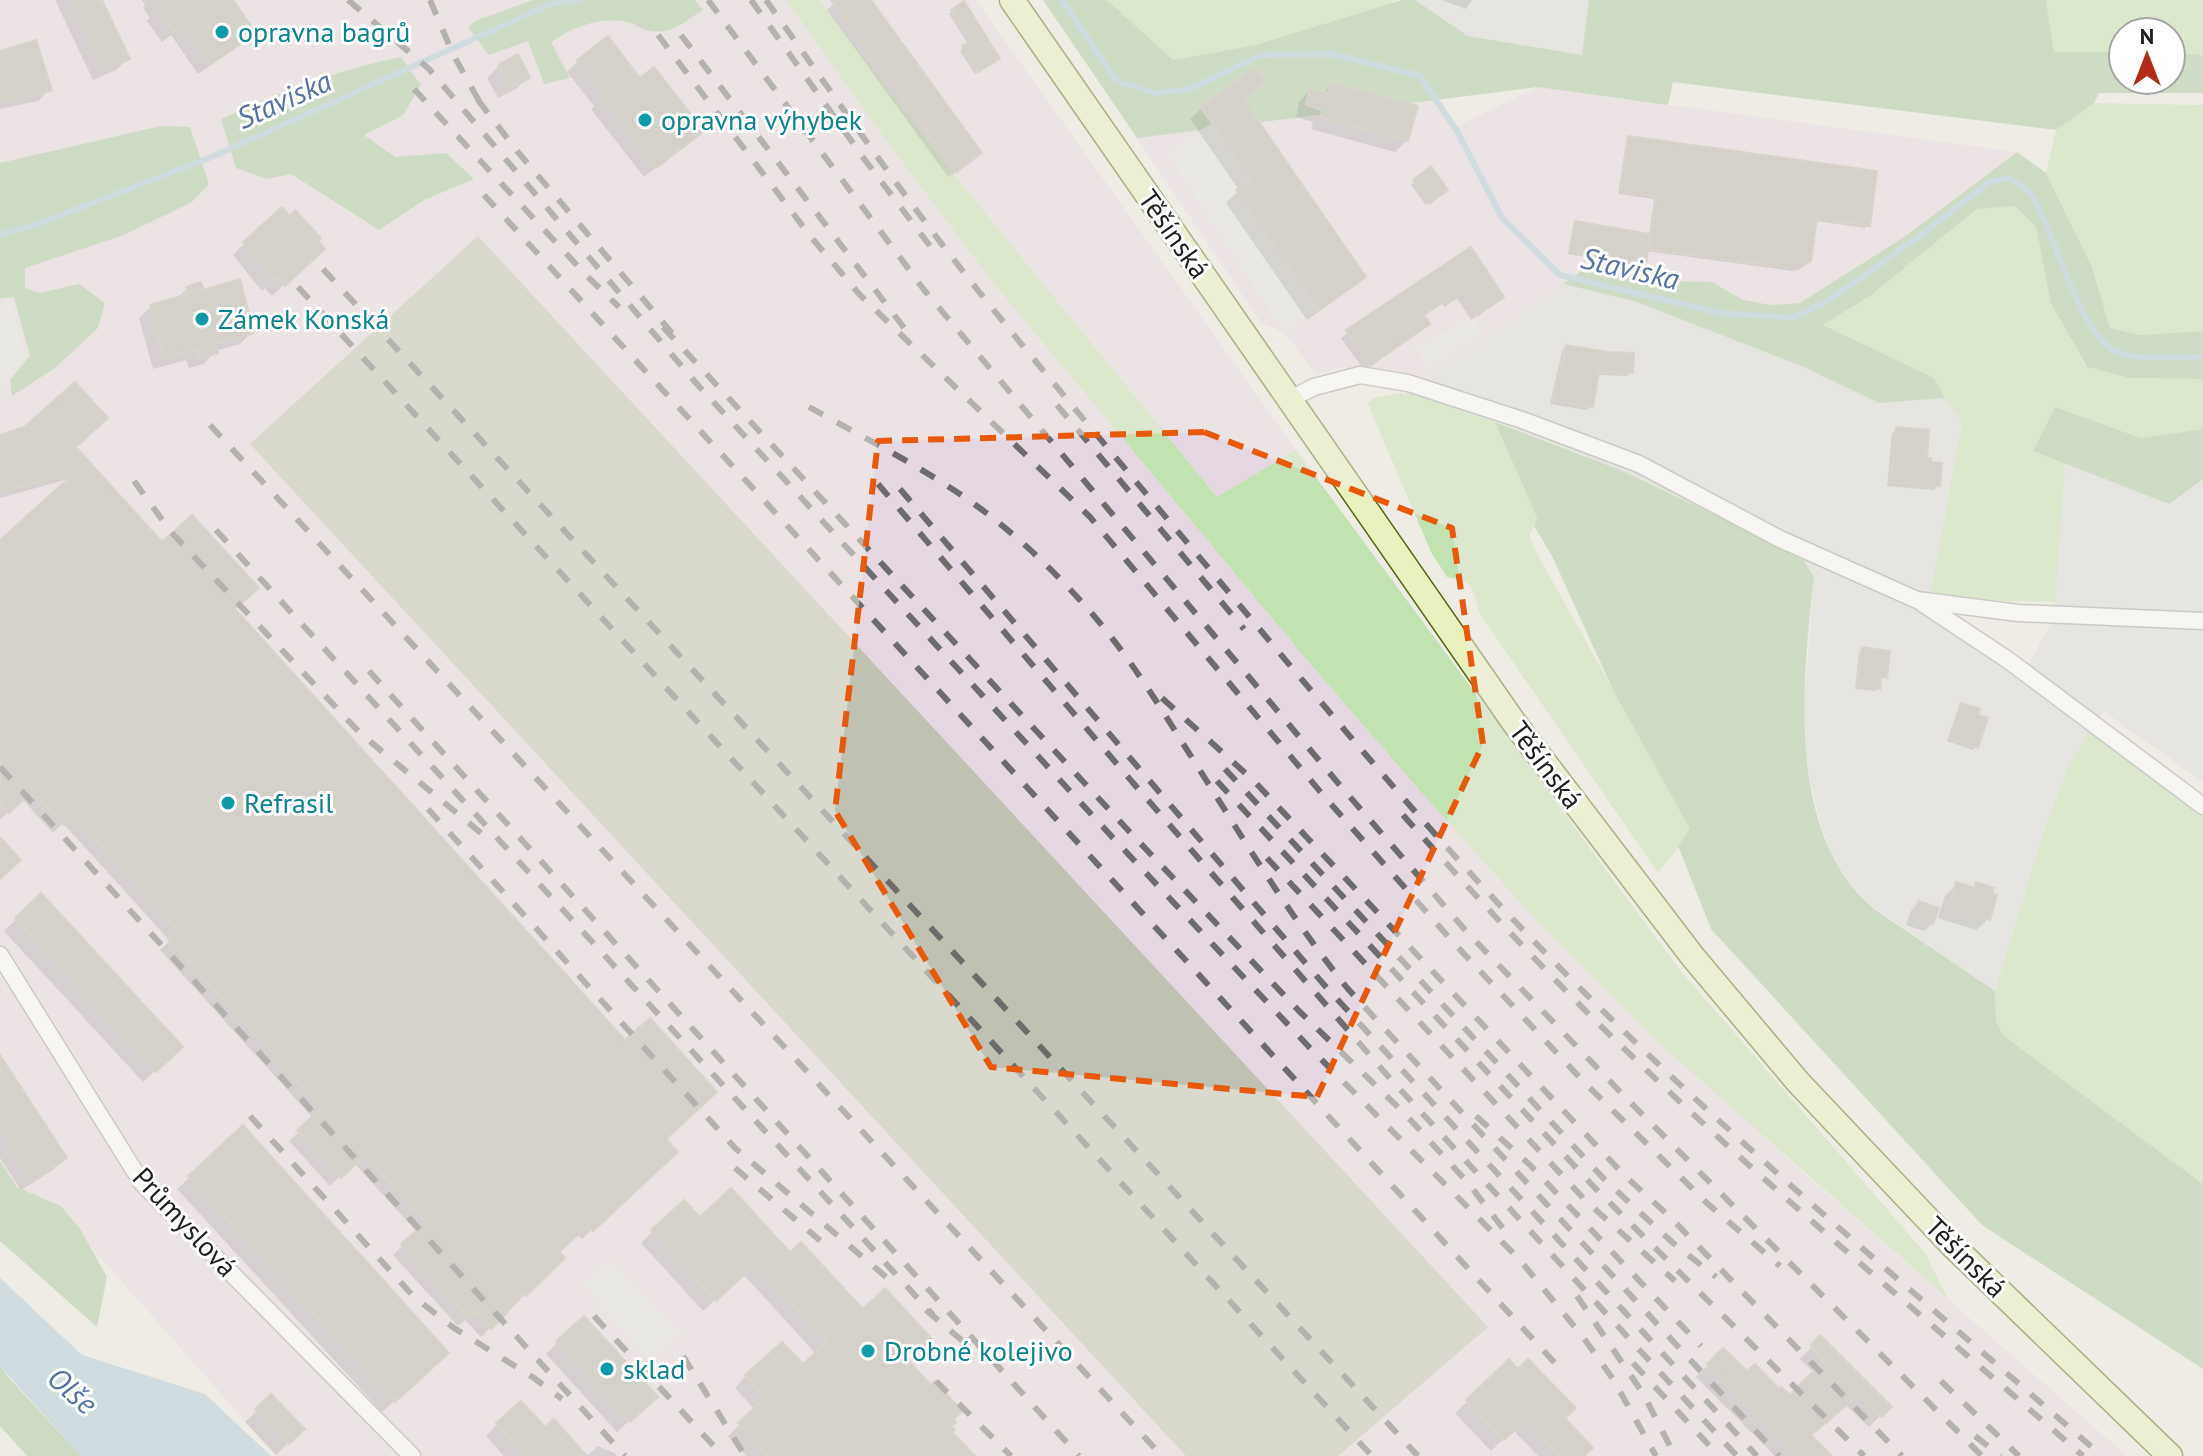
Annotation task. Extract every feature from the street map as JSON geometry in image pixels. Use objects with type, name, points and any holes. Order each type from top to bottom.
[{"type":"main road","name":"Těšínská","points":[[1012,0],[1541,759],[1693,957],[1798,1082],[1953,1246],[2170,1456]]},
{"type":"street","points":[[1288,400],[1314,387],[1360,375],[1408,383],[1522,420],[1639,464],[1780,539],[1917,600],[2008,660],[2203,806]]},
{"type":"street","points":[[1917,600],[2018,613],[2203,621]]},
{"type":"street","name":"Průmyslová","points":[[0,955],[142,1183],[412,1456]]},
{"type":"highlighted area","points":[[1204,432],[1452,528],[1483,744],[1317,1097],[991,1067],[835,811],[878,441]]},
{"type":"shaded area","points":[[0,0],[786,0],[995,285],[1307,660],[1538,922],[1789,1160],[2127,1456],[276,1456],[91,1247],[61,1206],[17,1187],[0,1161]]},
{"type":"shaded area","points":[[819,0],[976,0],[1296,450],[1217,497],[960,182]]},
{"type":"shaded area","points":[[1415,0],[1589,0],[1583,55],[1468,36]]},
{"type":"shaded area","points":[[1260,58],[1414,80],[1457,126],[1538,87],[2017,152],[1904,237],[1800,303],[1771,305],[1743,300],[1712,282],[1635,280],[1589,266],[1426,378],[1339,368],[1316,375],[1285,333],[1261,323],[1137,138]]},
{"type":"shaded area","points":[[1212,123],[1251,179],[1236,190],[1319,310],[1285,333],[1167,154]]},
{"type":"shaded area","points":[[478,236],[1488,1327],[1338,1456],[1186,1456],[250,444]]},
{"type":"shaded area","points":[[1563,284],[1634,301],[1804,367],[1879,402],[1945,398],[1962,422],[1931,592],[1936,607],[2026,669],[2053,619],[2065,463],[2169,504],[2203,479],[2203,782],[2103,711],[2068,767],[2043,834],[1995,991],[1864,901],[1835,864],[1819,819],[1809,775],[1803,721],[1814,577],[1803,560],[1618,469],[1478,414],[1418,395],[1426,378]]},
{"type":"shaded area","points":[[11,301],[26,358],[0,388],[0,303]]},
{"type":"shaded area","points":[[1471,315],[1483,333],[1428,368],[1416,350]]},
{"type":"shaded area","points":[[612,1259],[680,1335],[650,1361],[583,1285]]},
{"type":"green space","points":[[533,0],[695,0],[703,10],[679,26],[664,31],[646,30],[629,22],[614,20],[595,22],[567,32],[551,42],[570,78],[544,84],[528,41],[489,55],[468,27],[477,20]]},
{"type":"green space","points":[[786,0],[819,0],[960,182],[1217,497],[1296,450],[1679,969],[1925,1253],[1948,1299],[1659,1043],[1538,922],[1421,792],[995,285]]},
{"type":"green space","points":[[1043,0],[1107,0],[1173,60],[1255,45],[1402,0],[1415,0],[1468,36],[1582,55],[1589,0],[2046,0],[2054,52],[2107,52],[2107,93],[2099,93],[2094,103],[2056,130],[1673,82],[1668,105],[1538,87],[1137,138]]},
{"type":"green space","points":[[1107,0],[1391,0],[1393,3],[1255,45],[1172,60]]},
{"type":"green space","points":[[2046,0],[2203,0],[2203,55],[2187,54],[2187,16],[2107,16],[2107,52],[2054,52]]},
{"type":"green space","points":[[2187,54],[2203,55],[2203,93],[2187,93]]},
{"type":"green space","points":[[401,57],[421,85],[403,115],[364,135],[395,157],[446,153],[474,179],[424,200],[379,230],[291,174],[267,179],[236,168],[221,119],[309,83]]},
{"type":"green space","points":[[2094,103],[2203,105],[2203,331],[2140,335],[2110,328],[2092,267],[2046,173],[2056,130]]},
{"type":"green space","points":[[161,126],[190,127],[209,184],[192,202],[124,235],[25,268],[25,288],[40,293],[79,284],[105,303],[98,328],[55,368],[12,396],[10,380],[30,356],[14,297],[0,299],[0,163]]},
{"type":"green space","points":[[2017,152],[2046,173],[2092,267],[2110,328],[2140,335],[2203,331],[2203,379],[2129,378],[2087,367],[2051,304],[2036,227],[2015,206],[1977,209],[1870,296],[1823,325],[1934,378],[1945,398],[1879,403],[1804,367],[1634,301],[1563,284],[1589,266],[1635,280],[1712,282],[1743,300],[1771,305],[1800,303],[1904,237]]},
{"type":"green space","points":[[2015,206],[2036,227],[2051,304],[2086,367],[2129,378],[2203,379],[2203,429],[2141,438],[2055,407],[2033,451],[2065,463],[2055,602],[2003,601],[1931,592],[1962,422],[1933,378],[1823,325],[1870,296],[1977,209]]},
{"type":"green space","points":[[1401,393],[1418,395],[1495,422],[1537,518],[1530,535],[1534,548],[1691,830],[1658,873],[1480,614],[1471,588],[1463,581],[1447,577],[1431,552],[1368,404],[1373,398]]},
{"type":"green space","points":[[2055,407],[2141,438],[2203,429],[2203,479],[2169,504],[2033,451]]},
{"type":"green space","points":[[1495,422],[1618,469],[1803,560],[1814,577],[1804,702],[1811,789],[1822,830],[1839,868],[1874,909],[1995,991],[1996,1021],[2003,1035],[2203,1184],[2203,1369],[1982,1225],[1711,929],[1678,846],[1690,829],[1614,692],[1552,556],[1534,526],[1537,518]]},
{"type":"green space","points":[[2090,730],[2203,815],[2203,1184],[2003,1035],[1996,1021],[1995,991],[2043,834],[2068,767]]},
{"type":"green space","points":[[0,1161],[17,1187],[61,1206],[81,1230],[107,1277],[97,1327],[0,1241]]},
{"type":"green space","points":[[0,1366],[81,1456],[27,1456],[0,1426]]},
{"type":"water","name":"Olše","points":[[0,1278],[82,1355],[205,1394],[271,1456],[81,1456],[0,1366]]},
{"type":"building","points":[[72,0],[102,0],[130,59],[105,70]]},
{"type":"building","name":"opravna bagrů","points":[[169,0],[233,0],[256,33],[211,64],[184,25],[174,32],[158,8]]},
{"type":"building","points":[[831,0],[871,0],[982,153],[956,172]]},
{"type":"building","points":[[964,1],[1000,59],[978,72],[962,46],[971,41],[951,10]]},
{"type":"building","name":"opravna výhybek","points":[[608,36],[640,78],[654,67],[704,131],[656,168],[601,97],[604,95],[577,60]]},
{"type":"building","points":[[36,40],[52,90],[0,102],[0,51]]},
{"type":"building","points":[[518,54],[530,78],[510,88],[498,65]]},
{"type":"building","points":[[1255,68],[1266,83],[1243,99],[1366,277],[1319,310],[1236,190],[1251,179],[1200,106]]},
{"type":"building","points":[[1331,82],[1418,106],[1408,141],[1321,117],[1323,110],[1306,105],[1310,88],[1328,93]]},
{"type":"building","points":[[1628,136],[1877,171],[1870,226],[1817,218],[1811,261],[1798,269],[1649,249],[1656,196],[1620,192]]},
{"type":"building","points":[[1431,166],[1448,190],[1430,203],[1413,180]]},
{"type":"building","points":[[282,207],[290,216],[295,210],[321,238],[318,241],[325,249],[285,286],[278,278],[275,281],[243,242]]},
{"type":"building","points":[[1575,221],[1650,234],[1646,264],[1570,251]]},
{"type":"building","points":[[1471,247],[1504,297],[1478,315],[1464,293],[1452,301],[1449,298],[1424,315],[1430,324],[1371,365],[1346,330]]},
{"type":"building","name":"Zámek Konská","points":[[240,279],[254,333],[215,344],[218,353],[200,358],[198,349],[164,358],[150,305],[188,294],[186,287],[201,282],[204,290]]},
{"type":"building","points":[[1566,345],[1634,353],[1633,373],[1599,372],[1593,407],[1553,400]]},
{"type":"building","name":"Refrasil","points":[[75,382],[108,418],[76,447],[162,542],[192,515],[259,588],[235,609],[625,1040],[650,1018],[717,1092],[666,1139],[678,1152],[593,1231],[588,1226],[559,1252],[565,1258],[526,1296],[524,1294],[492,1329],[476,1312],[469,1318],[401,1244],[426,1222],[365,1155],[341,1178],[297,1130],[322,1108],[168,939],[178,930],[74,815],[64,825],[33,791],[9,813],[0,804],[0,540],[77,471],[0,492],[0,435],[24,427]]},
{"type":"building","points":[[1896,427],[1929,430],[1927,458],[1931,458],[1931,462],[1942,463],[1940,486],[1891,482]]},
{"type":"building","points":[[1862,647],[1890,651],[1887,678],[1881,677],[1880,689],[1857,686]]},
{"type":"building","points":[[1961,703],[1980,709],[1978,715],[1988,718],[1978,748],[1949,738]]},
{"type":"building","points":[[0,837],[21,860],[0,879]]},
{"type":"building","points":[[1956,882],[1975,888],[1976,882],[1994,888],[1992,894],[1997,895],[1990,920],[1948,907]]},
{"type":"building","points":[[41,893],[183,1047],[156,1072],[15,918]]},
{"type":"building","points":[[1918,901],[1939,908],[1933,924],[1913,917]]},
{"type":"building","points":[[0,1055],[67,1158],[33,1180],[0,1129]]},
{"type":"building","points":[[243,1125],[449,1353],[395,1402],[188,1176]]},
{"type":"building","name":"Drobné kolejivo","points":[[731,1188],[790,1252],[801,1242],[863,1309],[885,1288],[932,1339],[909,1361],[930,1384],[935,1381],[962,1411],[954,1419],[956,1422],[951,1426],[955,1430],[952,1432],[975,1456],[768,1456],[738,1423],[765,1398],[745,1375],[782,1342],[803,1364],[827,1342],[756,1264],[716,1301],[651,1230],[684,1200],[700,1217]]},
{"type":"building","name":"sklad","points":[[584,1316],[658,1397],[630,1422],[556,1341]]},
{"type":"building","points":[[1820,1335],[1892,1407],[1882,1417],[1859,1395],[1811,1435],[1832,1456],[1797,1456],[1707,1364],[1723,1348],[1747,1371],[1755,1364],[1779,1389],[1781,1387],[1790,1395],[1824,1360],[1810,1346]]},
{"type":"building","points":[[1509,1359],[1518,1369],[1528,1359],[1576,1408],[1565,1418],[1593,1448],[1584,1456],[1560,1456],[1526,1420],[1504,1440],[1466,1400]]},
{"type":"building","points":[[271,1394],[305,1429],[289,1444],[255,1409]]},
{"type":"building","points":[[521,1401],[545,1427],[554,1419],[587,1456],[526,1456],[496,1423]]},
{"type":"waterway","name":"Staviska","points":[[0,234],[33,226],[214,156],[551,4],[581,0]]},
{"type":"waterway","name":"Staviska","points":[[1062,0],[1116,81],[1155,93],[1190,89],[1261,55],[1332,54],[1420,76],[1457,131],[1502,218],[1560,275],[1720,313],[1793,318],[1826,302],[1990,182],[2009,178],[2033,197],[2079,305],[2103,342],[2126,355],[2203,357]]},
{"type":"railway","points":[[348,0],[429,69],[696,383],[1310,1048],[1519,1259],[1613,1379],[1656,1456]]},
{"type":"railway","points":[[430,0],[453,54],[484,110]]},
{"type":"railway","points":[[708,0],[925,291],[1466,931],[1628,1100],[1982,1456]]},
{"type":"railway","points":[[751,0],[930,246]]},
{"type":"railway","points":[[766,0],[900,188],[984,298],[1337,721],[1488,892],[1595,1003],[1736,1137],[2102,1456]]},
{"type":"railway","points":[[658,35],[811,237],[860,295],[1090,517],[1323,795],[1452,941],[1584,1082],[1708,1204],[1780,1266]]},
{"type":"railway","points":[[681,35],[905,329]]},
{"type":"railway","points":[[414,89],[619,307]]},
{"type":"railway","points":[[478,100],[517,151],[672,333]]},
{"type":"railway","points":[[484,195],[1564,1373]]},
{"type":"railway","points":[[323,269],[1418,1456]]},
{"type":"railway","points":[[298,287],[1372,1456]]},
{"type":"railway","points":[[663,327],[1126,828],[1299,1011],[1406,1115],[1468,1183],[1505,1231]]},
{"type":"railway","points":[[1057,405],[1244,629]]},
{"type":"railway","points":[[809,407],[960,494],[1032,551],[1079,599],[1134,668],[1282,899],[1348,989],[1779,1456]]},
{"type":"railway","points":[[210,425],[1162,1456]]},
{"type":"railway","points":[[134,481],[171,532],[361,734],[481,833]]},
{"type":"railway","points":[[878,484],[1387,1075],[1737,1456]]},
{"type":"railway","points":[[900,489],[1326,987],[1757,1456]]},
{"type":"railway","points":[[216,530],[933,1315]]},
{"type":"railway","points":[[369,671],[1079,1456]]},
{"type":"railway","points":[[1162,698],[1253,780],[1624,1175],[1668,1215],[1902,1456]]},
{"type":"railway","points":[[0,767],[625,1456]]},
{"type":"railway","points":[[1225,769],[1605,1180],[1672,1242],[1716,1277]]},
{"type":"railway","points":[[1217,781],[1595,1188],[1864,1456]]},
{"type":"railway","points":[[428,809],[735,1148],[886,1277]]},
{"type":"railway","points":[[1403,815],[1547,971],[1691,1112],[2083,1456]]},
{"type":"railway","points":[[1267,858],[1586,1201],[1675,1281]]},
{"type":"railway","points":[[250,1116],[414,1297],[454,1328],[562,1399]]},
{"type":"railway","points":[[1476,1116],[1530,1165],[1701,1346]]},
{"type":"railway","points":[[735,1168],[823,1243]]},
{"type":"railway","points":[[1577,1296],[1644,1395],[1675,1456]]},
{"type":"railway","points":[[926,1310],[972,1349]]},
{"type":"railway","points":[[594,1316],[723,1456]]},
{"type":"railway","points":[[683,1356],[745,1456]]},
{"type":"railway","points":[[1633,1363],[1719,1456]]},
{"type":"railway","points":[[936,1381],[1011,1456]]},
{"type":"railway","points":[[1941,1381],[2019,1456]]},
{"type":"railway","points":[[1975,1436],[2001,1456]]},
{"type":"place","name":"opravna bagrů","points":[[222,32]]},
{"type":"place","name":"opravna výhybek","points":[[645,120]]},
{"type":"place","name":"Zámek Konská","points":[[202,319]]},
{"type":"place","name":"Refrasil","points":[[228,803]]},
{"type":"place","name":"Drobné kolejivo","points":[[868,1351]]},
{"type":"place","name":"sklad","points":[[607,1369]]}]
